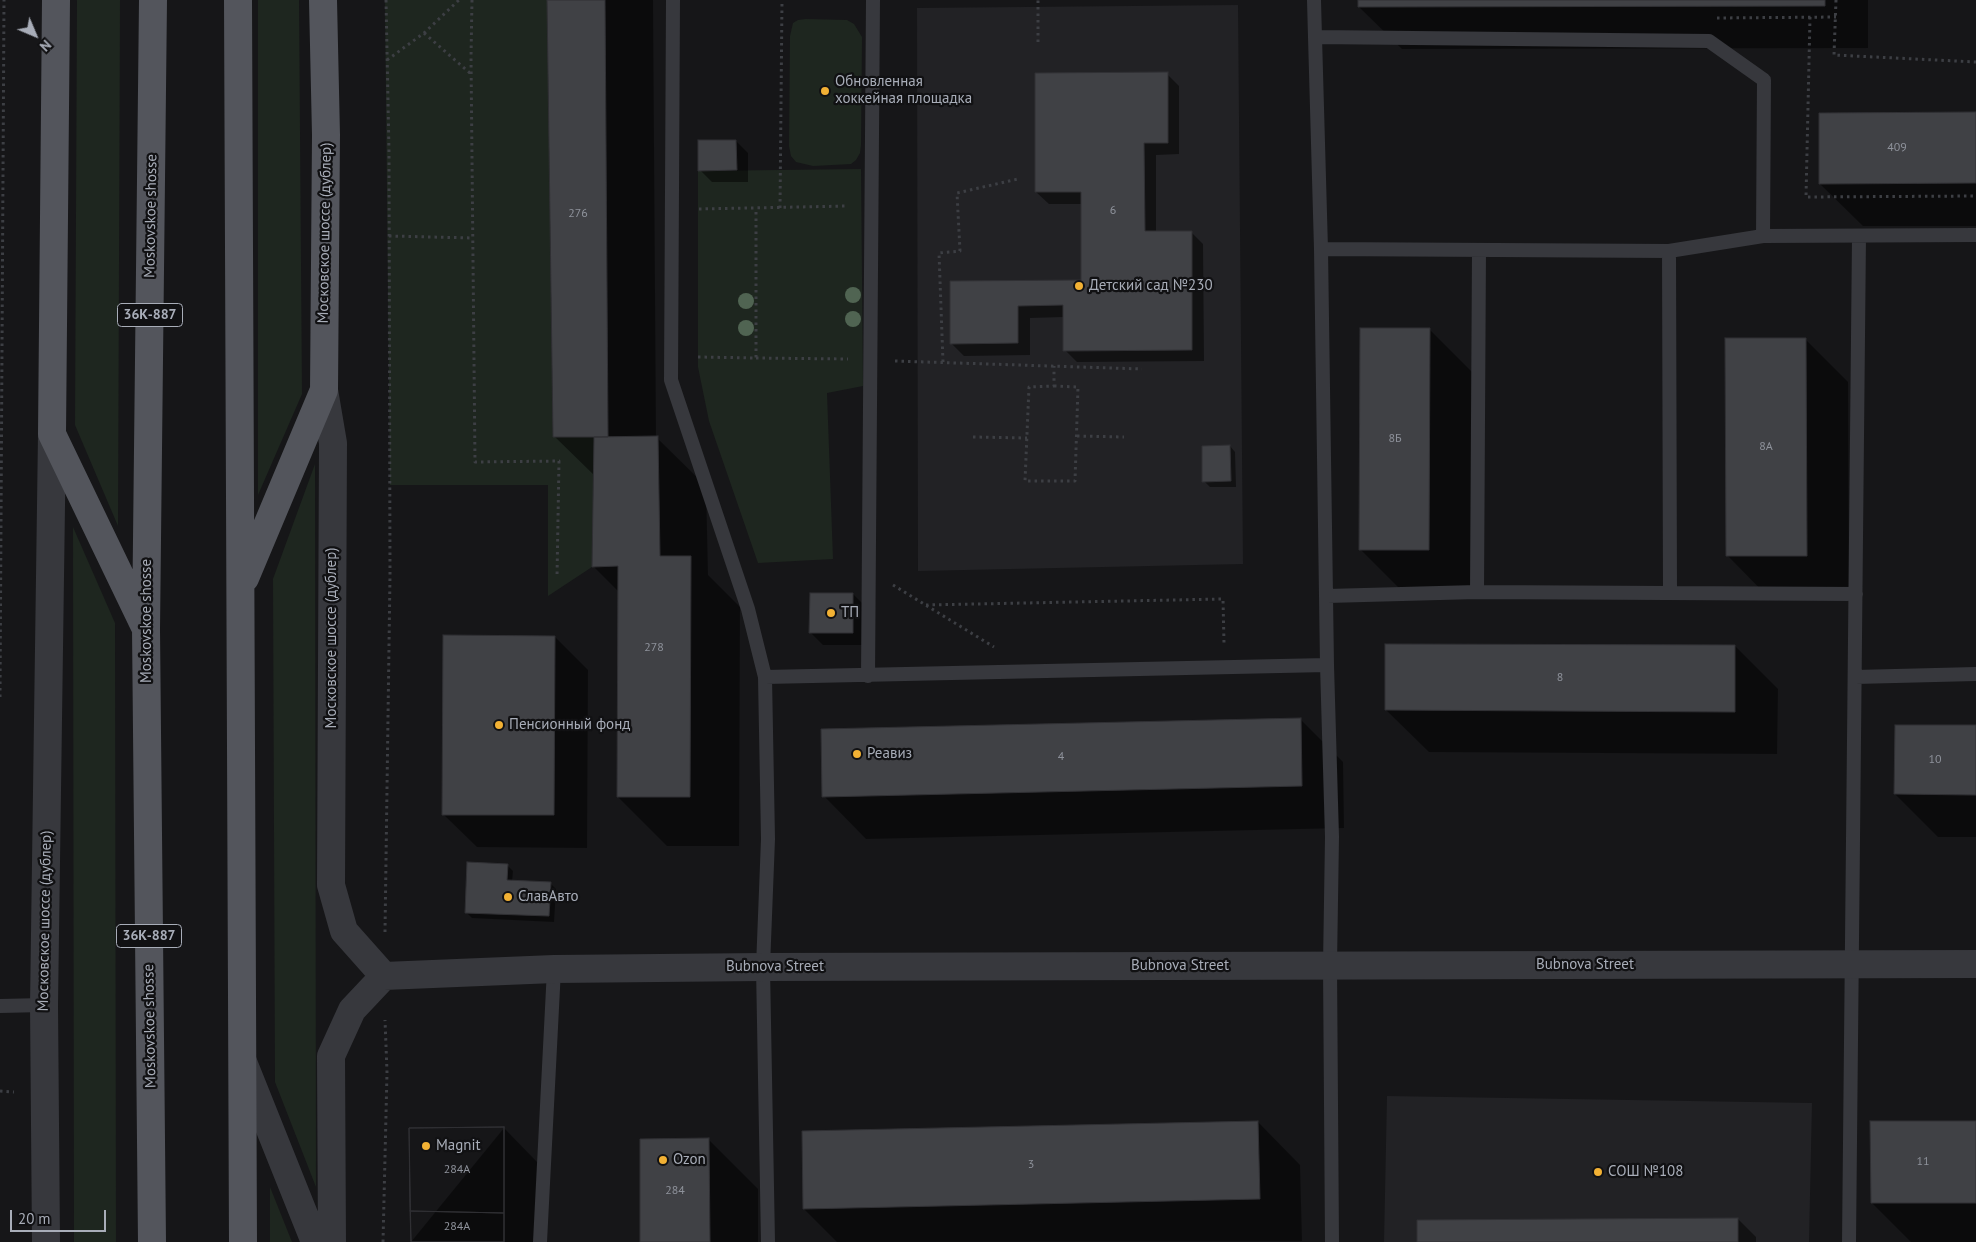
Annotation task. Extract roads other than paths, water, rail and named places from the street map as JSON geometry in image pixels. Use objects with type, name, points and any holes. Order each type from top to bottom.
[{"type":"main road","name":"Московское шоссе (дублер)","points":[[52,434],[56,0]]},
{"type":"main road","name":"Moskovskoe shosse","points":[[152,1242],[146,629],[153,0]]},
{"type":"main road","points":[[238,0],[243,1242]]},
{"type":"main road","name":"Московское шоссе (дублер)","points":[[323,0],[326,136],[324,390]]},
{"type":"main road","points":[[240,589],[324,390]]},
{"type":"main road","points":[[52,434],[146,629]]},
{"type":"street","name":"Московское шоссе (дублер)","points":[[324,390],[333,443],[331,885],[344,931],[384,976]]},
{"type":"street","name":"Московское шоссе (дублер)","points":[[46,1242],[44,1005],[52,434]]},
{"type":"street","name":"Bubnova Street","points":[[384,976],[554,969],[763,967],[1976,964]]},
{"type":"street","points":[[332,1242],[331,1056],[352,1010],[384,976]]},
{"type":"street","points":[[243,1062],[315,1242]]},
{"type":"lane","points":[[673,0],[671,380],[748,609],[765,677],[768,839],[763,967],[768,1242]]},
{"type":"lane","points":[[868,676],[873,0]]},
{"type":"lane","points":[[1314,0],[1321,249],[1327,664],[1332,837],[1330,965],[1332,1242]]},
{"type":"lane","points":[[1314,37],[1710,41],[1764,80],[1764,236]]},
{"type":"lane","points":[[1321,249],[1669,251],[1764,236],[1976,235]]},
{"type":"lane","points":[[1849,1242],[1859,236]]},
{"type":"lane","points":[[1477,592],[1479,250]]},
{"type":"lane","points":[[1669,251],[1670,593]]},
{"type":"lane","points":[[1327,596],[1477,592],[1856,594]]},
{"type":"lane","points":[[765,677],[1225,668],[1327,664]]},
{"type":"lane","points":[[1855,677],[1976,674]]},
{"type":"lane","points":[[540,1242],[554,969]]},
{"type":"lane","points":[[0,1006],[44,1005]]},
{"type":"place","name":"Обновленная хоккейная площадка","points":[[825,91]]},
{"type":"place","name":"Детский сад №230","points":[[1079,286]]},
{"type":"place","name":"ТП","points":[[831,613]]},
{"type":"place","name":"Пенсионный фонд","points":[[499,725]]},
{"type":"place","name":"Реавиз","points":[[857,754]]},
{"type":"place","name":"СлавАвто","points":[[508,897]]},
{"type":"place","name":"Magnit","points":[[426,1146]]},
{"type":"place","name":"Ozon","points":[[663,1160]]},
{"type":"place","name":"СОШ №108","points":[[1598,1172]]}]
